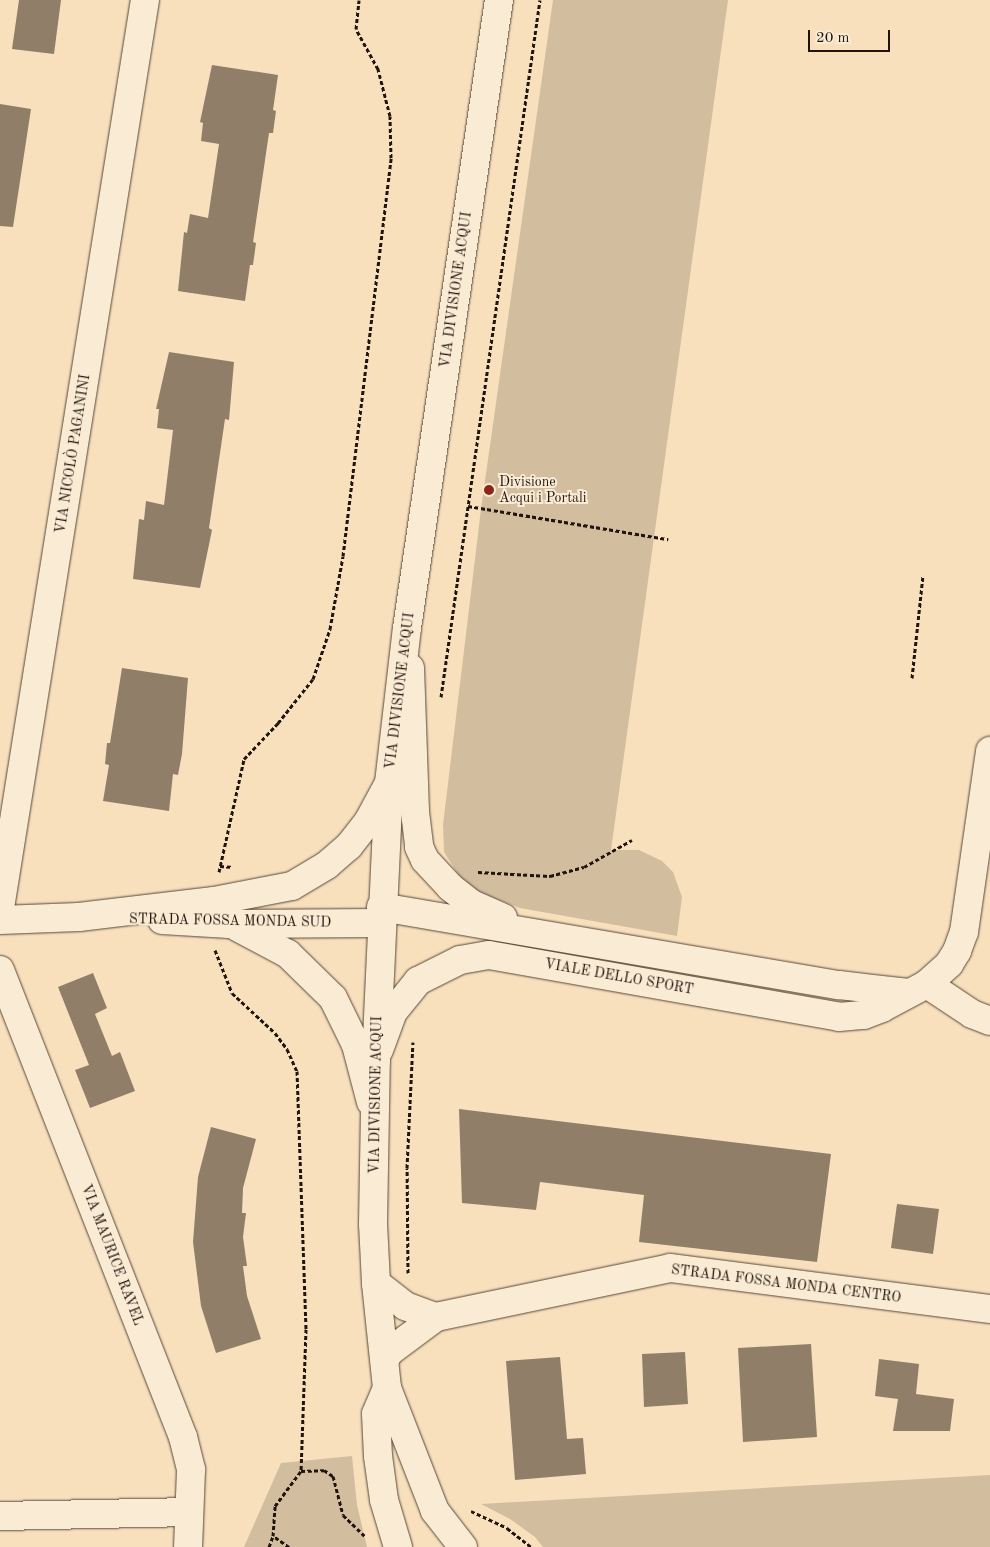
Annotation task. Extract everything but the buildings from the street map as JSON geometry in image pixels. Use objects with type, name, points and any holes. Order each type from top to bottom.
[{"type":"street","name":"VIA NICOLÒ PAGANINI","points":[[0,908],[145,0]]},
{"type":"street","name":"VIA DIVISIONE ACQUI","points":[[463,1547],[435,1511],[387,1388],[376,1283],[373,1224],[376,1060],[381,915],[389,783],[407,628],[499,0]]},
{"type":"street","points":[[407,628],[414,746],[414,812],[419,847],[437,874],[472,904],[544,934]]},
{"type":"street","name":"VIALE DELLO SPORT","points":[[376,1060],[387,1024],[408,991],[418,982],[471,957],[512,957],[847,1018],[882,1008],[918,989],[949,964],[964,932],[990,751]]},
{"type":"street","name":"STRADA FOSSA MONDA SUD","points":[[218,916],[292,886],[327,865],[359,833],[389,783]]},
{"type":"street","name":"STRADA FOSSA MONDA SUD","points":[[0,920],[79,917],[381,915]]},
{"type":"street","points":[[381,915],[544,934],[839,985],[918,989],[990,1021]]},
{"type":"street","points":[[218,916],[288,954],[333,998],[356,1045],[376,1124]]},
{"type":"street","name":"VIA MAURICE RAVEL","points":[[0,970],[183,1438],[191,1470],[188,1547]]},
{"type":"street","name":"STRADA FOSSA MONDA CENTRO","points":[[385,1359],[390,1352],[436,1316],[670,1268],[990,1309]]},
{"type":"street","name":"STRADA FOSSA MONDA CENTRO","points":[[376,1283],[405,1306],[436,1316]]},
{"type":"street","name":"VIA DIVISIONE ACQUI","points":[[387,1388],[376,1414],[378,1448],[384,1500],[398,1547]]},
{"type":"street","points":[[0,1516],[189,1512]]},
{"type":"path","points":[[269,1547],[273,1536],[275,1506],[302,1470],[306,1329],[297,1071],[288,1049],[275,1033],[232,993],[215,955],[218,916],[244,759],[278,723],[313,679],[330,629],[343,556],[391,158],[390,116],[378,70],[356,29],[359,0]]},
{"type":"path","points":[[540,0],[468,506],[668,539]]},
{"type":"path","points":[[912,678],[923,575]]},
{"type":"path","points":[[476,872],[550,876],[584,866],[632,840]]},
{"type":"path","points":[[302,1470],[324,1470],[333,1476],[343,1515],[361,1535],[371,1537]]},
{"type":"path","points":[[463,1506],[507,1528],[530,1547]]},
{"type":"path","points":[[273,1536],[289,1547]]},
{"type":"shaded area","points":[[553,0],[728,0],[611,850],[639,850],[662,861],[673,872],[682,897],[677,936],[520,908],[466,887],[444,852],[443,825],[481,509]]},
{"type":"shaded area","points":[[352,1456],[357,1505],[367,1547],[244,1547],[281,1463]]},
{"type":"shaded area","points":[[990,1475],[990,1547],[543,1547],[535,1537],[510,1519],[481,1504]]},
{"type":"place","name":"Divisione Acqui i Portali","points":[[489,490]]}]
